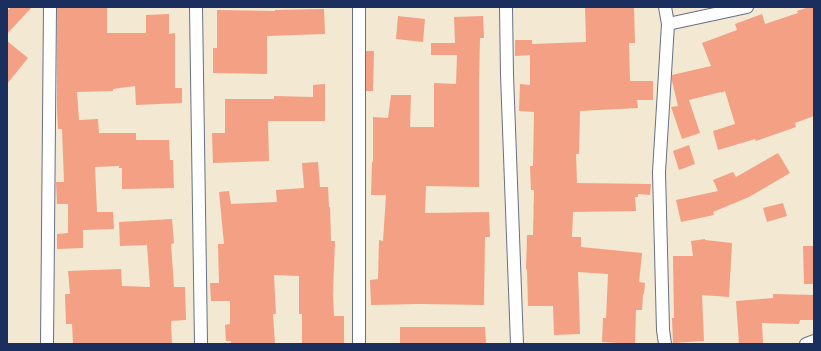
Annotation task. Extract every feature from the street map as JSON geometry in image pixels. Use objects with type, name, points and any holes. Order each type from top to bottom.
[{"type":"street","points":[[47,344],[50,7]]},
{"type":"street","points":[[196,7],[202,344]]},
{"type":"street","points":[[359,7],[359,344]]},
{"type":"street","points":[[506,7],[507,75],[517,344]]},
{"type":"street","points":[[665,7],[668,24],[659,172],[663,330],[665,344]]},
{"type":"street","points":[[668,24],[748,7]]},
{"type":"street","points":[[806,344],[814,341]]},
{"type":"building","points":[[11,7],[32,7],[7,34],[7,11]]},
{"type":"building","points":[[57,7],[107,7],[107,33],[146,33],[146,15],[169,14],[169,34],[175,33],[175,88],[182,88],[182,103],[136,105],[135,86],[113,89],[113,91],[77,92],[79,120],[98,119],[99,133],[136,133],[136,140],[169,140],[170,160],[173,160],[174,188],[122,189],[122,168],[119,168],[119,166],[95,167],[97,212],[113,212],[114,229],[83,230],[83,248],[57,249],[57,234],[68,233],[68,204],[57,204],[56,182],[64,182],[62,129],[58,129],[57,110]]},
{"type":"building","points":[[585,7],[634,7],[635,43],[629,43],[630,81],[653,81],[653,100],[637,100],[638,108],[580,111],[579,154],[576,154],[577,183],[651,184],[650,195],[638,194],[638,197],[635,197],[636,211],[573,212],[572,237],[581,237],[581,247],[642,253],[639,282],[645,283],[642,310],[636,310],[635,344],[602,342],[603,318],[606,318],[608,274],[578,272],[580,334],[554,335],[553,306],[528,306],[526,269],[527,235],[533,235],[534,190],[531,190],[530,166],[533,166],[534,112],[519,111],[520,84],[530,85],[530,55],[515,56],[515,40],[532,40],[532,44],[586,42]]},
{"type":"building","points":[[814,7],[814,116],[795,123],[796,127],[756,141],[755,139],[718,150],[713,131],[735,124],[725,91],[689,100],[700,133],[682,139],[671,107],[678,106],[672,75],[711,66],[702,43],[737,30],[735,24],[762,14],[765,24],[798,13],[797,11]]},
{"type":"building","points":[[324,9],[325,34],[267,36],[267,74],[213,73],[213,48],[217,48],[217,10],[275,11]]},
{"type":"building","points":[[398,16],[425,19],[423,42],[396,39]]},
{"type":"building","points":[[483,16],[484,38],[480,38],[479,187],[426,186],[425,213],[489,212],[490,237],[485,237],[484,305],[371,305],[370,280],[378,279],[379,240],[383,241],[386,195],[371,195],[373,117],[388,118],[391,95],[411,95],[410,127],[434,127],[434,83],[456,84],[457,55],[431,55],[431,43],[455,43],[454,17]]},
{"type":"building","points":[[7,41],[28,58],[7,84]]},
{"type":"building","points":[[366,51],[374,51],[373,91],[366,91]]},
{"type":"building","points":[[325,84],[325,121],[268,121],[269,161],[213,163],[212,133],[225,133],[225,99],[274,99],[274,96],[313,97],[313,85]]},
{"type":"building","points":[[689,145],[695,164],[679,170],[673,151]]},
{"type":"building","points":[[778,153],[790,173],[749,197],[713,212],[714,215],[681,222],[676,200],[718,191],[713,180],[733,172],[736,177]]},
{"type":"building","points":[[318,162],[320,187],[328,187],[331,241],[335,241],[333,294],[334,316],[344,316],[344,344],[302,344],[302,314],[299,314],[299,276],[274,275],[276,314],[273,314],[275,344],[231,344],[231,341],[226,341],[225,325],[230,324],[230,301],[211,301],[210,283],[219,283],[218,244],[224,244],[219,192],[229,191],[231,204],[277,202],[276,190],[304,188],[302,163]]},
{"type":"building","points":[[783,203],[787,216],[767,222],[763,208]]},
{"type":"building","points":[[172,219],[174,243],[171,244],[174,287],[185,287],[186,320],[171,321],[172,344],[73,344],[72,324],[66,324],[65,294],[70,294],[68,271],[121,269],[122,286],[150,287],[147,245],[120,246],[119,222]]},
{"type":"building","points":[[705,239],[732,243],[729,297],[702,295],[704,341],[673,343],[673,256],[693,256],[691,241]]},
{"type":"building","points":[[803,246],[814,246],[814,284],[804,284]]},
{"type":"building","points":[[773,294],[814,295],[814,320],[800,320],[799,324],[762,323],[763,343],[739,344],[736,301],[773,298]]},
{"type":"building","points":[[400,327],[485,327],[486,344],[400,344]]}]
